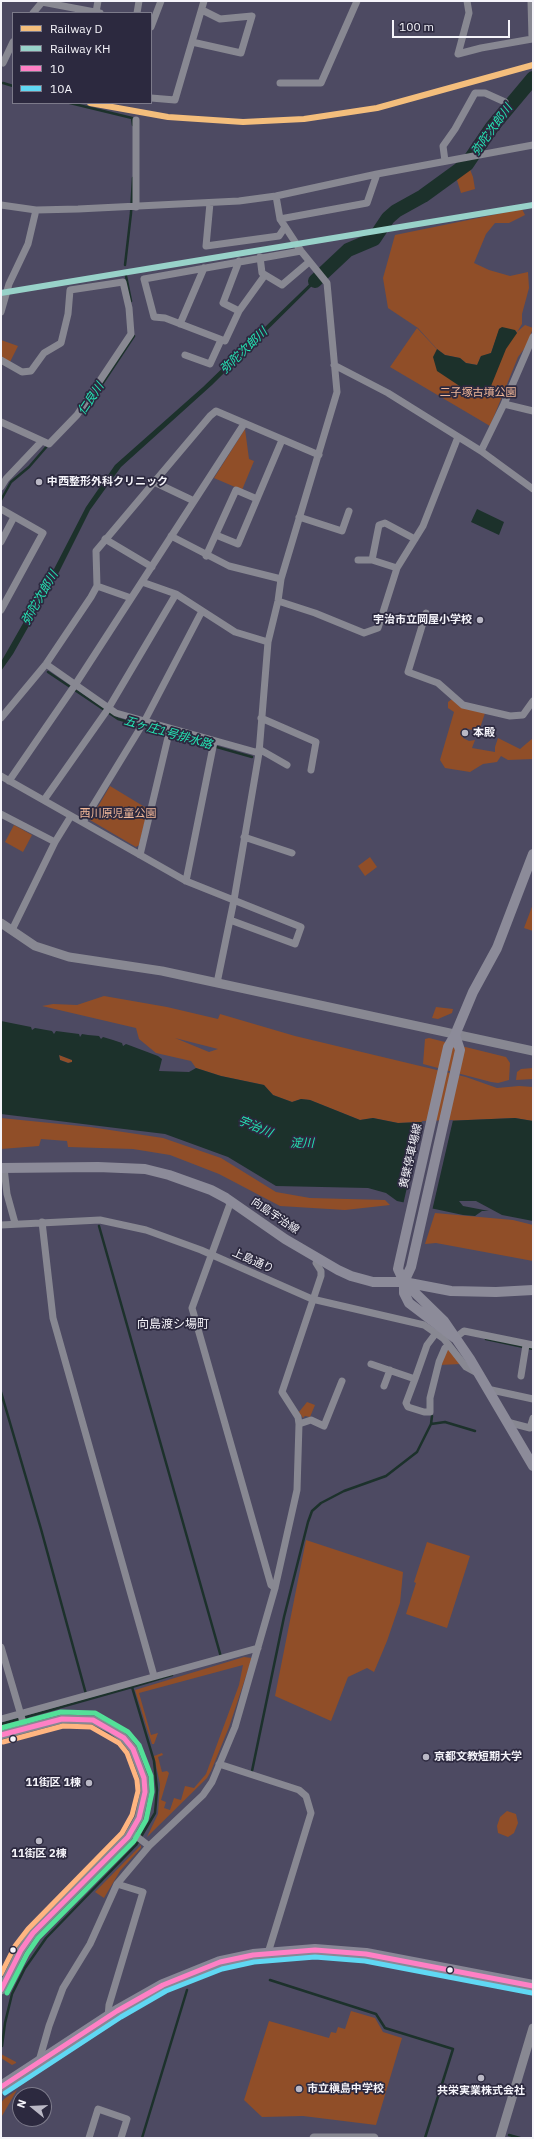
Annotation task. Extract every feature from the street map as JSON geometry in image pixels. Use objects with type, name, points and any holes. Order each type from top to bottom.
[{"type":"highway","points":[[1,2087],[108,2017],[163,1985],[220,1962],[268,1953],[315,1950],[366,1954],[533,1986]]},
{"type":"main road","points":[[404,1282],[409,1271],[460,1050],[454,1046],[455,1035],[473,992],[497,948],[533,854]]},
{"type":"main road","name":"黄檗停車場線","points":[[452,1341],[444,1321],[404,1282],[398,1269],[454,1046]]},
{"type":"main road","name":"向島宇治線","points":[[2,1168],[98,1167],[145,1169],[192,1182],[231,1201],[285,1239],[318,1259],[338,1270],[373,1282],[404,1282],[434,1289],[473,1292],[533,1290]]},
{"type":"main road","name":"黄檗停車場線","points":[[404,1282],[404,1293],[409,1303],[452,1341],[477,1373],[533,1466]]},
{"type":"main road","points":[[427,1305],[428,1297],[434,1289]]},
{"type":"street","points":[[34,12],[43,1],[93,12]]},
{"type":"street","points":[[98,1],[98,12]]},
{"type":"street","points":[[137,12],[139,1]]},
{"type":"street","points":[[152,25],[161,1]]},
{"type":"street","points":[[152,98],[175,100],[204,1]]},
{"type":"street","points":[[280,83],[321,83],[357,1]]},
{"type":"street","points":[[467,1],[469,13],[458,54],[481,48],[532,39],[531,1]]},
{"type":"street","points":[[192,42],[241,53],[252,16],[220,19],[202,10]]},
{"type":"street","points":[[3,63],[12,44]]},
{"type":"street","points":[[445,161],[443,146],[455,129],[475,93],[485,93],[504,102]]},
{"type":"street","points":[[135,207],[136,120]]},
{"type":"street","points":[[1,205],[36,210],[126,208],[210,203],[276,196],[377,174],[533,146]]},
{"type":"street","points":[[280,219],[367,203],[377,174]]},
{"type":"street","points":[[217,983],[234,900],[259,751],[268,642],[278,601],[281,578],[337,392],[327,283],[321,274],[309,262],[280,219],[276,196]]},
{"type":"street","points":[[210,203],[206,246],[279,236],[285,227]]},
{"type":"street","points":[[1,312],[9,284],[28,244],[36,210]]},
{"type":"street","points":[[265,275],[239,311],[225,341],[165,318],[154,317],[144,279],[260,257],[301,251]]},
{"type":"street","points":[[260,257],[262,274],[282,285],[309,262]]},
{"type":"street","points":[[239,261],[223,304],[239,311]]},
{"type":"street","points":[[180,324],[204,268]]},
{"type":"street","points":[[1,360],[22,372],[31,371],[44,353],[61,343],[68,314],[70,290],[123,282],[129,308],[131,334],[77,415],[49,444],[1,422]]},
{"type":"street","points":[[481,451],[504,404],[533,337]]},
{"type":"street","points":[[185,355],[210,364],[221,340]]},
{"type":"street","points":[[334,365],[388,393],[481,451],[533,489]]},
{"type":"street","points":[[504,404],[533,411]]},
{"type":"street","points":[[1,718],[46,664],[97,586],[96,551],[210,416],[216,411],[319,455]]},
{"type":"street","points":[[9,780],[73,688],[244,424]]},
{"type":"street","points":[[278,601],[315,613],[364,633],[378,628],[398,568],[428,513],[458,437]]},
{"type":"street","points":[[216,535],[238,544],[282,440]]},
{"type":"street","points":[[1,487],[6,479],[42,441]]},
{"type":"street","points":[[154,482],[194,501]]},
{"type":"street","points":[[206,556],[236,490],[257,499]]},
{"type":"street","points":[[1,509],[43,533],[1,610]]},
{"type":"street","points":[[299,517],[342,531],[349,511]]},
{"type":"street","points":[[1,542],[14,517]]},
{"type":"street","points":[[372,560],[379,525],[386,523],[415,539]]},
{"type":"street","points":[[171,536],[206,556],[228,566],[281,578]]},
{"type":"street","points":[[105,539],[152,567]]},
{"type":"street","points":[[358,560],[372,560],[398,568]]},
{"type":"street","points":[[142,582],[176,594],[235,632],[268,642]]},
{"type":"street","points":[[97,586],[131,598]]},
{"type":"street","points":[[44,800],[106,711],[176,594]]},
{"type":"street","points":[[83,822],[142,725],[202,611]]},
{"type":"street","points":[[426,613],[408,672],[438,683],[463,705],[510,716],[524,715],[533,701]]},
{"type":"street","points":[[46,664],[73,688],[106,711],[142,725],[214,745],[259,751],[288,765]]},
{"type":"street","points":[[261,718],[316,742],[311,770]]},
{"type":"street","points":[[140,855],[169,732]]},
{"type":"street","points":[[186,881],[214,745]]},
{"type":"street","points":[[1,776],[186,881],[301,927],[294,944],[230,920]]},
{"type":"street","points":[[1,814],[55,842]]},
{"type":"street","points":[[12,930],[55,842],[71,816]]},
{"type":"street","points":[[244,837],[292,853]]},
{"type":"street","points":[[1,923],[36,946],[69,957],[156,970],[455,1035],[533,1050]]},
{"type":"street","points":[[2,1168],[15,1223]]},
{"type":"street","points":[[231,1201],[192,1308],[271,1584],[275,1588]]},
{"type":"street","name":"上島通り","points":[[1,1225],[15,1223],[100,1220],[146,1230],[212,1254],[312,1299],[424,1325],[452,1341]]},
{"type":"street","points":[[42,1222],[53,1318],[154,1676]]},
{"type":"street","points":[[39,2061],[49,2026],[63,1988],[90,1944],[117,1884],[147,1844],[203,1794],[212,1782],[235,1727],[275,1588],[296,1490],[298,1417],[282,1392],[320,1276],[321,1271],[316,1263],[318,1259]]},
{"type":"street","points":[[436,1333],[427,1345],[406,1403],[414,1408],[430,1412],[430,1398],[439,1362],[445,1348],[464,1331],[528,1347],[521,1376]]},
{"type":"street","points":[[371,1364],[415,1379]]},
{"type":"street","points":[[384,1386],[390,1370]]},
{"type":"street","points":[[299,1424],[311,1420],[324,1426],[342,1381]]},
{"type":"street","points":[[487,1389],[533,1399]]},
{"type":"street","points":[[507,1422],[530,1428],[533,1418]]},
{"type":"street","points":[[1,1647],[22,1720]]},
{"type":"street","points":[[1,1735],[22,1720],[86,1695],[258,1648]]},
{"type":"street","points":[[1,1720],[93,1720],[111,1728],[124,1738],[133,1749],[144,1778],[143,1806],[135,1835],[33,1934],[21,1950],[1,1990]]},
{"type":"street","points":[[219,1764],[299,1790],[306,1796],[311,1813],[268,1953]]},
{"type":"street","points":[[135,1835],[147,1844]]},
{"type":"street","points":[[108,2017],[109,2005],[143,1892],[117,1884]]},
{"type":"street","points":[[500,2138],[533,2028]]},
{"type":"street","points":[[89,2138],[98,2109],[127,2119],[121,2138]]},
{"type":"street","points":[[314,2138],[374,2138]]},
{"type":"green space","points":[[469,167],[473,177],[475,189],[461,193],[456,177]]},
{"type":"green space","name":"二子塚古墳公園","points":[[522,209],[525,215],[509,223],[495,223],[486,234],[474,263],[489,270],[510,276],[528,272],[529,288],[522,314],[522,324],[517,332],[525,325],[533,328],[527,345],[518,357],[490,426],[390,367],[417,328],[445,358],[482,369],[517,333],[516,331],[500,328],[491,353],[480,357],[478,365],[466,363],[460,358],[445,355],[437,349],[418,328],[388,308],[383,278],[395,235]]},
{"type":"green space","points":[[1,340],[18,346],[10,362],[1,358]]},
{"type":"green space","points":[[245,429],[249,459],[254,461],[242,490],[214,478]]},
{"type":"green space","points":[[452,699],[485,713],[477,737],[472,730],[465,728],[463,738],[469,741],[475,740],[472,748],[495,752],[498,738],[520,749],[533,738],[533,759],[508,760],[501,756],[497,762],[483,764],[470,772],[445,768],[440,760],[454,712],[448,708],[448,702]]},
{"type":"green space","name":"西川原児童公園","points":[[110,786],[148,809],[139,845],[136,847],[90,820]]},
{"type":"green space","points":[[14,825],[32,835],[23,852],[5,842]]},
{"type":"green space","points":[[370,857],[377,867],[365,876],[358,866]]},
{"type":"green space","points":[[533,904],[533,931],[524,928]]},
{"type":"green space","points":[[104,996],[167,1007],[218,1019],[220,1014],[295,1036],[466,1077],[497,1088],[519,1086],[533,1087],[533,1121],[515,1118],[398,1123],[373,1118],[360,1120],[310,1100],[301,1099],[292,1102],[273,1095],[264,1085],[221,1076],[196,1068],[191,1061],[156,1053],[139,1039],[136,1028],[42,1006],[53,1004],[77,1005]],"holes":[[[175,1038],[218,1049],[209,1052]]]},
{"type":"green space","points":[[436,1007],[453,1009],[452,1013],[438,1019],[432,1018]]},
{"type":"green space","points":[[429,1038],[506,1057],[510,1063],[509,1080],[498,1083],[491,1082],[423,1064],[425,1039]]},
{"type":"green space","points":[[59,1055],[72,1060],[72,1062],[69,1063],[60,1060]]},
{"type":"green space","points":[[533,1068],[533,1079],[516,1080],[517,1072],[521,1069]]},
{"type":"green space","points":[[1,1118],[90,1127],[163,1138],[221,1158],[276,1192],[310,1198],[385,1200],[390,1205],[345,1210],[280,1206],[219,1174],[170,1155],[133,1149],[68,1147],[67,1141],[41,1139],[39,1146],[1,1149]]},
{"type":"green space","points":[[435,1213],[513,1220],[533,1225],[533,1261],[436,1243],[425,1244]]},
{"type":"green space","points":[[448,1348],[461,1364],[439,1365]]},
{"type":"green space","points":[[307,1402],[315,1405],[310,1417],[305,1416],[303,1418],[299,1412]]},
{"type":"green space","points":[[306,1540],[403,1572],[400,1603],[387,1641],[374,1672],[367,1668],[348,1677],[331,1721],[275,1696]]},
{"type":"green space","points":[[427,1542],[470,1556],[447,1628],[406,1614],[416,1583],[414,1582]]},
{"type":"green space","points":[[244,1657],[252,1658],[229,1727],[211,1771],[207,1778],[147,1837],[158,1814],[160,1784],[154,1756],[162,1753],[163,1755],[158,1757],[162,1772],[167,1771],[169,1773],[161,1800],[166,1802],[164,1808],[170,1810],[174,1798],[181,1800],[185,1786],[194,1788],[206,1774],[239,1685],[243,1665],[139,1693],[151,1735],[158,1733],[154,1744],[152,1744],[135,1690]]},
{"type":"green space","points":[[507,1811],[516,1814],[518,1823],[514,1833],[508,1837],[498,1833],[497,1826],[500,1817]]},
{"type":"green space","points":[[141,1845],[141,1848],[120,1871],[104,1898],[95,1892]]},
{"type":"green space","points":[[351,2011],[375,2018],[383,2032],[402,2038],[376,2125],[303,2116],[262,2117],[244,2100],[269,2021],[329,2038],[331,2032],[336,2033],[338,2027],[345,2029]]},
{"type":"green space","points":[[1,2054],[16,2063],[12,2065],[1,2058]]},
{"type":"green space","points":[[12,2093],[12,2099],[1,2117],[1,2103]]},
{"type":"water","points":[[328,266],[330,268],[212,385],[121,467],[90,510],[57,576],[13,654],[1,671],[1,662],[54,569],[86,507],[115,465],[203,387]]},
{"type":"water","points":[[502,327],[515,330],[517,333],[506,349],[489,391],[476,397],[437,371],[433,357],[437,349],[445,355],[460,358],[466,363],[477,365],[481,356],[491,353],[499,329]]},
{"type":"water","points":[[477,509],[504,522],[499,535],[471,522]]},
{"type":"water","name":"淀川","points":[[1,1021],[31,1027],[32,1030],[35,1028],[52,1031],[54,1034],[56,1031],[79,1034],[80,1037],[82,1034],[99,1036],[101,1039],[103,1037],[122,1043],[123,1046],[126,1044],[158,1056],[162,1059],[159,1071],[189,1072],[196,1068],[221,1076],[264,1085],[273,1095],[292,1102],[301,1099],[310,1100],[360,1120],[373,1118],[398,1123],[515,1118],[533,1121],[533,1221],[502,1215],[476,1201],[459,1201],[463,1206],[489,1211],[482,1211],[475,1216],[463,1215],[397,1201],[386,1193],[368,1188],[276,1186],[228,1157],[165,1134],[1,1114]],"holes":[[[59,1055],[72,1060],[72,1062],[68,1063],[60,1060]]]},
{"type":"pier","points":[[453,1120],[432,1211],[403,1205],[422,1121]]},
{"type":"waterway","name":"弥陀次郎川","points":[[315,281],[348,250],[374,239],[388,218],[396,211],[423,196],[467,164],[492,127],[533,78]]},
{"type":"waterway","name":"仁良川","points":[[3,83],[12,86]]},
{"type":"waterway","name":"仁良川","points":[[74,104],[132,118],[133,125]]},
{"type":"waterway","name":"仁良川","points":[[125,265],[131,213],[133,178]]},
{"type":"waterway","name":"仁良川","points":[[126,276],[131,301]]},
{"type":"waterway","name":"仁良川","points":[[87,407],[134,336]]},
{"type":"waterway","name":"仁良川","points":[[1,500],[11,482],[29,467],[48,445]]},
{"type":"waterway","name":"五ヶ庄1号排水路","points":[[48,672],[118,719],[252,757]]},
{"type":"waterway","points":[[99,1226],[221,1657]]},
{"type":"waterway","points":[[486,1339],[533,1349]]},
{"type":"waterway","points":[[1,1392],[41,1529],[86,1694]]},
{"type":"waterway","points":[[431,1424],[432,1416]]},
{"type":"waterway","points":[[252,1771],[284,1617],[312,1511],[321,1503],[344,1491],[386,1476],[417,1452],[431,1424],[445,1422],[475,1431]]},
{"type":"waterway","points":[[132,1687],[172,1675]]},
{"type":"waterway","points":[[1,1724],[132,1687],[154,1761],[157,1790],[155,1813],[136,1845],[46,1938],[25,1968],[12,1994],[5,2023],[2,2046]]},
{"type":"waterway","points":[[270,1980],[376,2014],[385,2028],[453,2049],[425,2138]]},
{"type":"waterway","points":[[142,2138],[187,1990]]},
{"type":"waterway","points":[[509,2135],[520,2138]]},
{"type":"rail line","name":"D","points":[[96,104],[168,117],[243,122],[304,119],[377,108],[533,65]]},
{"type":"rail line","name":"KH","points":[[1,293],[533,205]]},
{"type":"transit line","points":[[1,1728],[61,1712],[95,1713],[128,1732],[139,1745],[151,1776],[152,1792],[146,1820],[134,1841],[38,1938],[27,1954],[7,1993]]},
{"type":"transit line","name":"10","points":[[1,1735],[62,1719],[93,1720],[124,1738],[133,1749],[144,1778],[145,1792],[139,1818],[128,1837],[33,1933],[21,1950],[1,1990]]},
{"type":"transit line","points":[[1,1974],[15,1946],[28,1929],[122,1833],[132,1815],[138,1791],[137,1780],[127,1753],[119,1743],[91,1727],[63,1726],[3,1742]]},
{"type":"transit line","name":"10","points":[[1,2087],[117,2011],[163,1985],[220,1962],[253,1955],[315,1950],[366,1954],[533,1986]]},
{"type":"transit line","name":"10A","points":[[5,2093],[121,2017],[166,1991],[222,1969],[254,1962],[315,1957],[365,1961],[532,1993]]},
{"type":"place","name":"中西整形外科クリニック","points":[[39,482]]},
{"type":"place","name":"宇治市立岡屋小学校","points":[[480,620]]},
{"type":"place","name":"本殿","points":[[465,733]]},
{"type":"place","name":"京都文教短期大学","points":[[426,1757]]},
{"type":"place","name":"11街区 1棟","points":[[89,1783]]},
{"type":"place","name":"11街区 2棟","points":[[39,1841]]},
{"type":"place","name":"共栄実業株式会社","points":[[481,2078]]},
{"type":"place","name":"市立槇島中学校","points":[[299,2089]]},
{"type":"district","name":"向島渡シ場町","points":[[173,1325]]},
{"type":"water label","name":"宇治川","points":[[255,1127]]}]
